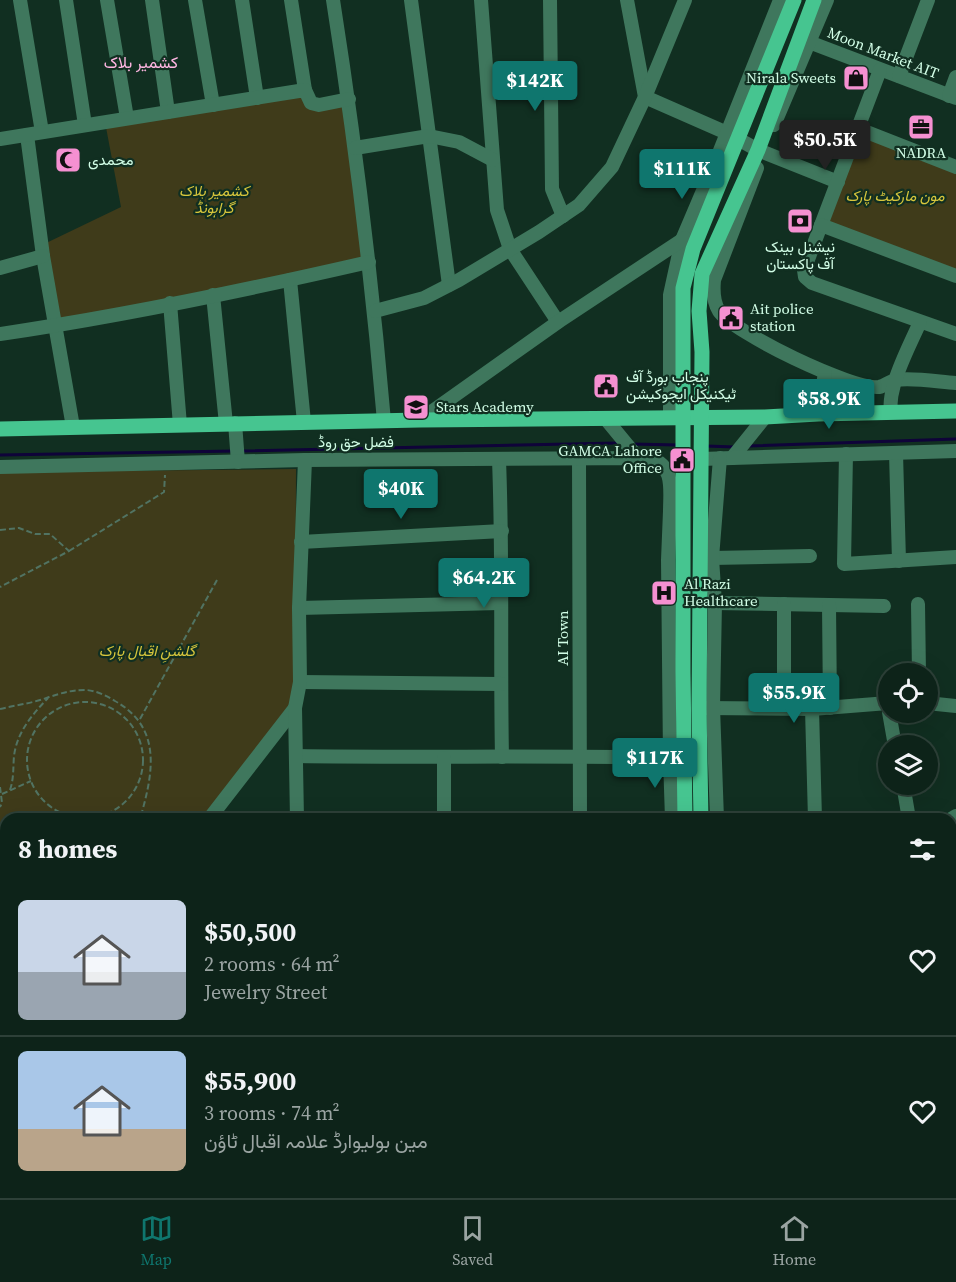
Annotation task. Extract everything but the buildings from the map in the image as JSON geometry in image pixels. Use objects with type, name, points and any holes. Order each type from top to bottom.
[{"type":"main road","points":[[685,813],[677,511],[682,453],[678,421],[682,288],[693,249],[703,227],[733,136],[794,0]]},
{"type":"main road","points":[[701,813],[706,708],[701,456],[702,352],[699,311],[702,274],[760,151],[804,41],[814,0]]},
{"type":"main road","name":"فضل حق روڈ","points":[[0,429],[384,420],[605,418],[701,424],[818,414],[956,411]]},
{"type":"street","points":[[20,0],[42,132]]},
{"type":"street","points":[[66,0],[86,125]]},
{"type":"street","points":[[107,0],[128,118]]},
{"type":"street","points":[[152,0],[168,112]]},
{"type":"street","points":[[195,0],[213,105]]},
{"type":"street","points":[[242,0],[257,98]]},
{"type":"street","points":[[291,0],[305,90],[311,103],[319,105],[349,99]]},
{"type":"street","points":[[333,0],[349,99],[375,310],[384,420]]},
{"type":"street","points":[[411,0],[449,285]]},
{"type":"street","points":[[486,0],[497,210],[510,249],[558,322]]},
{"type":"street","points":[[550,0],[552,189],[563,216]]},
{"type":"street","points":[[627,0],[645,97]]},
{"type":"street","points":[[375,310],[424,298],[510,249],[579,205],[612,167],[645,97],[684,0]]},
{"type":"street","points":[[678,421],[670,295],[682,240],[733,136],[780,0]]},
{"type":"street","points":[[804,41],[827,0]]},
{"type":"street","points":[[899,76],[928,0]]},
{"type":"street","name":"Moon Market AIT","points":[[804,41],[952,97]]},
{"type":"street","points":[[880,70],[804,270],[805,277],[812,283],[956,334]]},
{"type":"street","points":[[952,97],[956,77]]},
{"type":"street","points":[[0,139],[305,90]]},
{"type":"street","points":[[645,97],[733,136],[760,151],[838,182]]},
{"type":"street","points":[[859,129],[956,167]]},
{"type":"street","points":[[27,135],[54,326],[73,427]]},
{"type":"street","points":[[355,148],[429,136],[459,142],[493,160]]},
{"type":"street","points":[[760,151],[714,280],[713,296],[724,317],[735,326],[825,374],[879,387],[896,380],[956,383]]},
{"type":"street","points":[[821,225],[956,276]]},
{"type":"street","points":[[420,420],[558,322],[703,227]]},
{"type":"street","points":[[0,268],[43,256]]},
{"type":"street","points":[[0,334],[54,326],[290,280],[369,262]]},
{"type":"street","points":[[290,280],[304,422]]},
{"type":"street","points":[[213,295],[230,424],[236,441],[238,459]]},
{"type":"street","points":[[170,303],[180,425]]},
{"type":"street","points":[[699,311],[716,304]]},
{"type":"street","points":[[891,412],[890,404],[896,380],[920,322]]},
{"type":"street","points":[[818,414],[825,374]]},
{"type":"street","points":[[716,813],[706,708],[715,603],[712,558],[729,456],[765,417]]},
{"type":"street","points":[[605,418],[634,453]]},
{"type":"street","points":[[701,456],[956,451]]},
{"type":"street","name":"فضل حق روڈ","points":[[0,467],[238,459],[499,460],[579,458],[634,453],[656,460],[666,469],[677,511],[668,560],[672,813]]},
{"type":"street","points":[[896,453],[899,561]]},
{"type":"street","points":[[846,454],[844,564],[956,557]]},
{"type":"street","name":"AI Town","points":[[579,458],[580,813]]},
{"type":"street","points":[[297,813],[295,708],[300,682],[299,608],[305,460]]},
{"type":"street","points":[[499,460],[502,531],[500,603],[502,757]]},
{"type":"street","points":[[301,542],[502,531]]},
{"type":"street","points":[[712,558],[810,556]]},
{"type":"street","points":[[299,608],[500,603]]},
{"type":"street","points":[[715,603],[884,606]]},
{"type":"street","points":[[784,604],[784,708]]},
{"type":"street","points":[[918,604],[920,663]]},
{"type":"street","points":[[829,605],[830,708]]},
{"type":"street","points":[[300,682],[501,684]]},
{"type":"street","points":[[938,704],[956,706]]},
{"type":"street","points":[[706,708],[878,707]]},
{"type":"street","points":[[214,813],[295,708]]},
{"type":"street","points":[[812,709],[816,813]]},
{"type":"street","points":[[296,756],[670,758]]},
{"type":"street","points":[[444,758],[444,813]]},
{"type":"street","points":[[905,795],[908,813]]},
{"type":"path","points":[[0,587],[69,551],[164,492],[165,463]]},
{"type":"path","points":[[0,530],[19,528],[35,534],[50,534],[69,551]]},
{"type":"path","points":[[139,720],[217,580]]},
{"type":"path","points":[[0,709],[48,698],[64,691],[88,690],[126,708],[139,720],[151,751],[152,765],[141,813]]},
{"type":"path","points":[[10,790],[13,781],[14,756],[20,734],[27,722],[48,698]]},
{"type":"path","points":[[62,813],[50,806],[39,795],[31,781],[27,766],[28,750],[33,735],[47,716],[68,705],[91,703],[114,709],[126,719],[136,732],[142,746],[143,762],[134,792],[123,804],[107,813]]},
{"type":"path","points":[[2,794],[31,781]]},
{"type":"path","points":[[0,787],[2,794],[0,807]]},
{"type":"green space","name":"کشمیر بلاک ﮔﺮﺍﮨﻮﻧﮉ","points":[[305,90],[308,99],[349,99],[369,262],[54,326],[42,245],[121,207],[105,122]]},
{"type":"green space","name":"مون مارکیٹ پارک","points":[[861,133],[956,169],[956,271],[827,221]]},
{"type":"green space","name":"گلشنِ اقبال پارک","points":[[296,469],[295,708],[214,813],[0,813],[0,472]]},
{"type":"waterway","points":[[748,446],[956,439]]},
{"type":"waterway","points":[[241,451],[618,443]]},
{"type":"waterway","points":[[631,444],[678,445]]},
{"type":"waterway","points":[[706,446],[735,447]]},
{"type":"waterway","points":[[0,455],[234,451]]},
{"type":"place","name":"Nirala Sweets","points":[[856,78]]},
{"type":"place","name":"NADRA","points":[[921,127]]},
{"type":"place","name":"محمدی","points":[[68,160]]},
{"type":"place","name":"نیشنل بینک آف پاکستان","points":[[800,221]]},
{"type":"place","name":"Ait police station","points":[[731,318]]},
{"type":"place","name":"پنجاب بورڈ آف ٹیکنیکل ایجوکیشن","points":[[606,386]]},
{"type":"place","name":"Stars Academy","points":[[416,407]]},
{"type":"place","name":"GAMCA Lahore Office","points":[[682,460]]},
{"type":"place","name":"Al Razi Healthcare","points":[[664,593]]},
{"type":"district","name":"کشمیر بلاک","points":[[141,62]]}]
